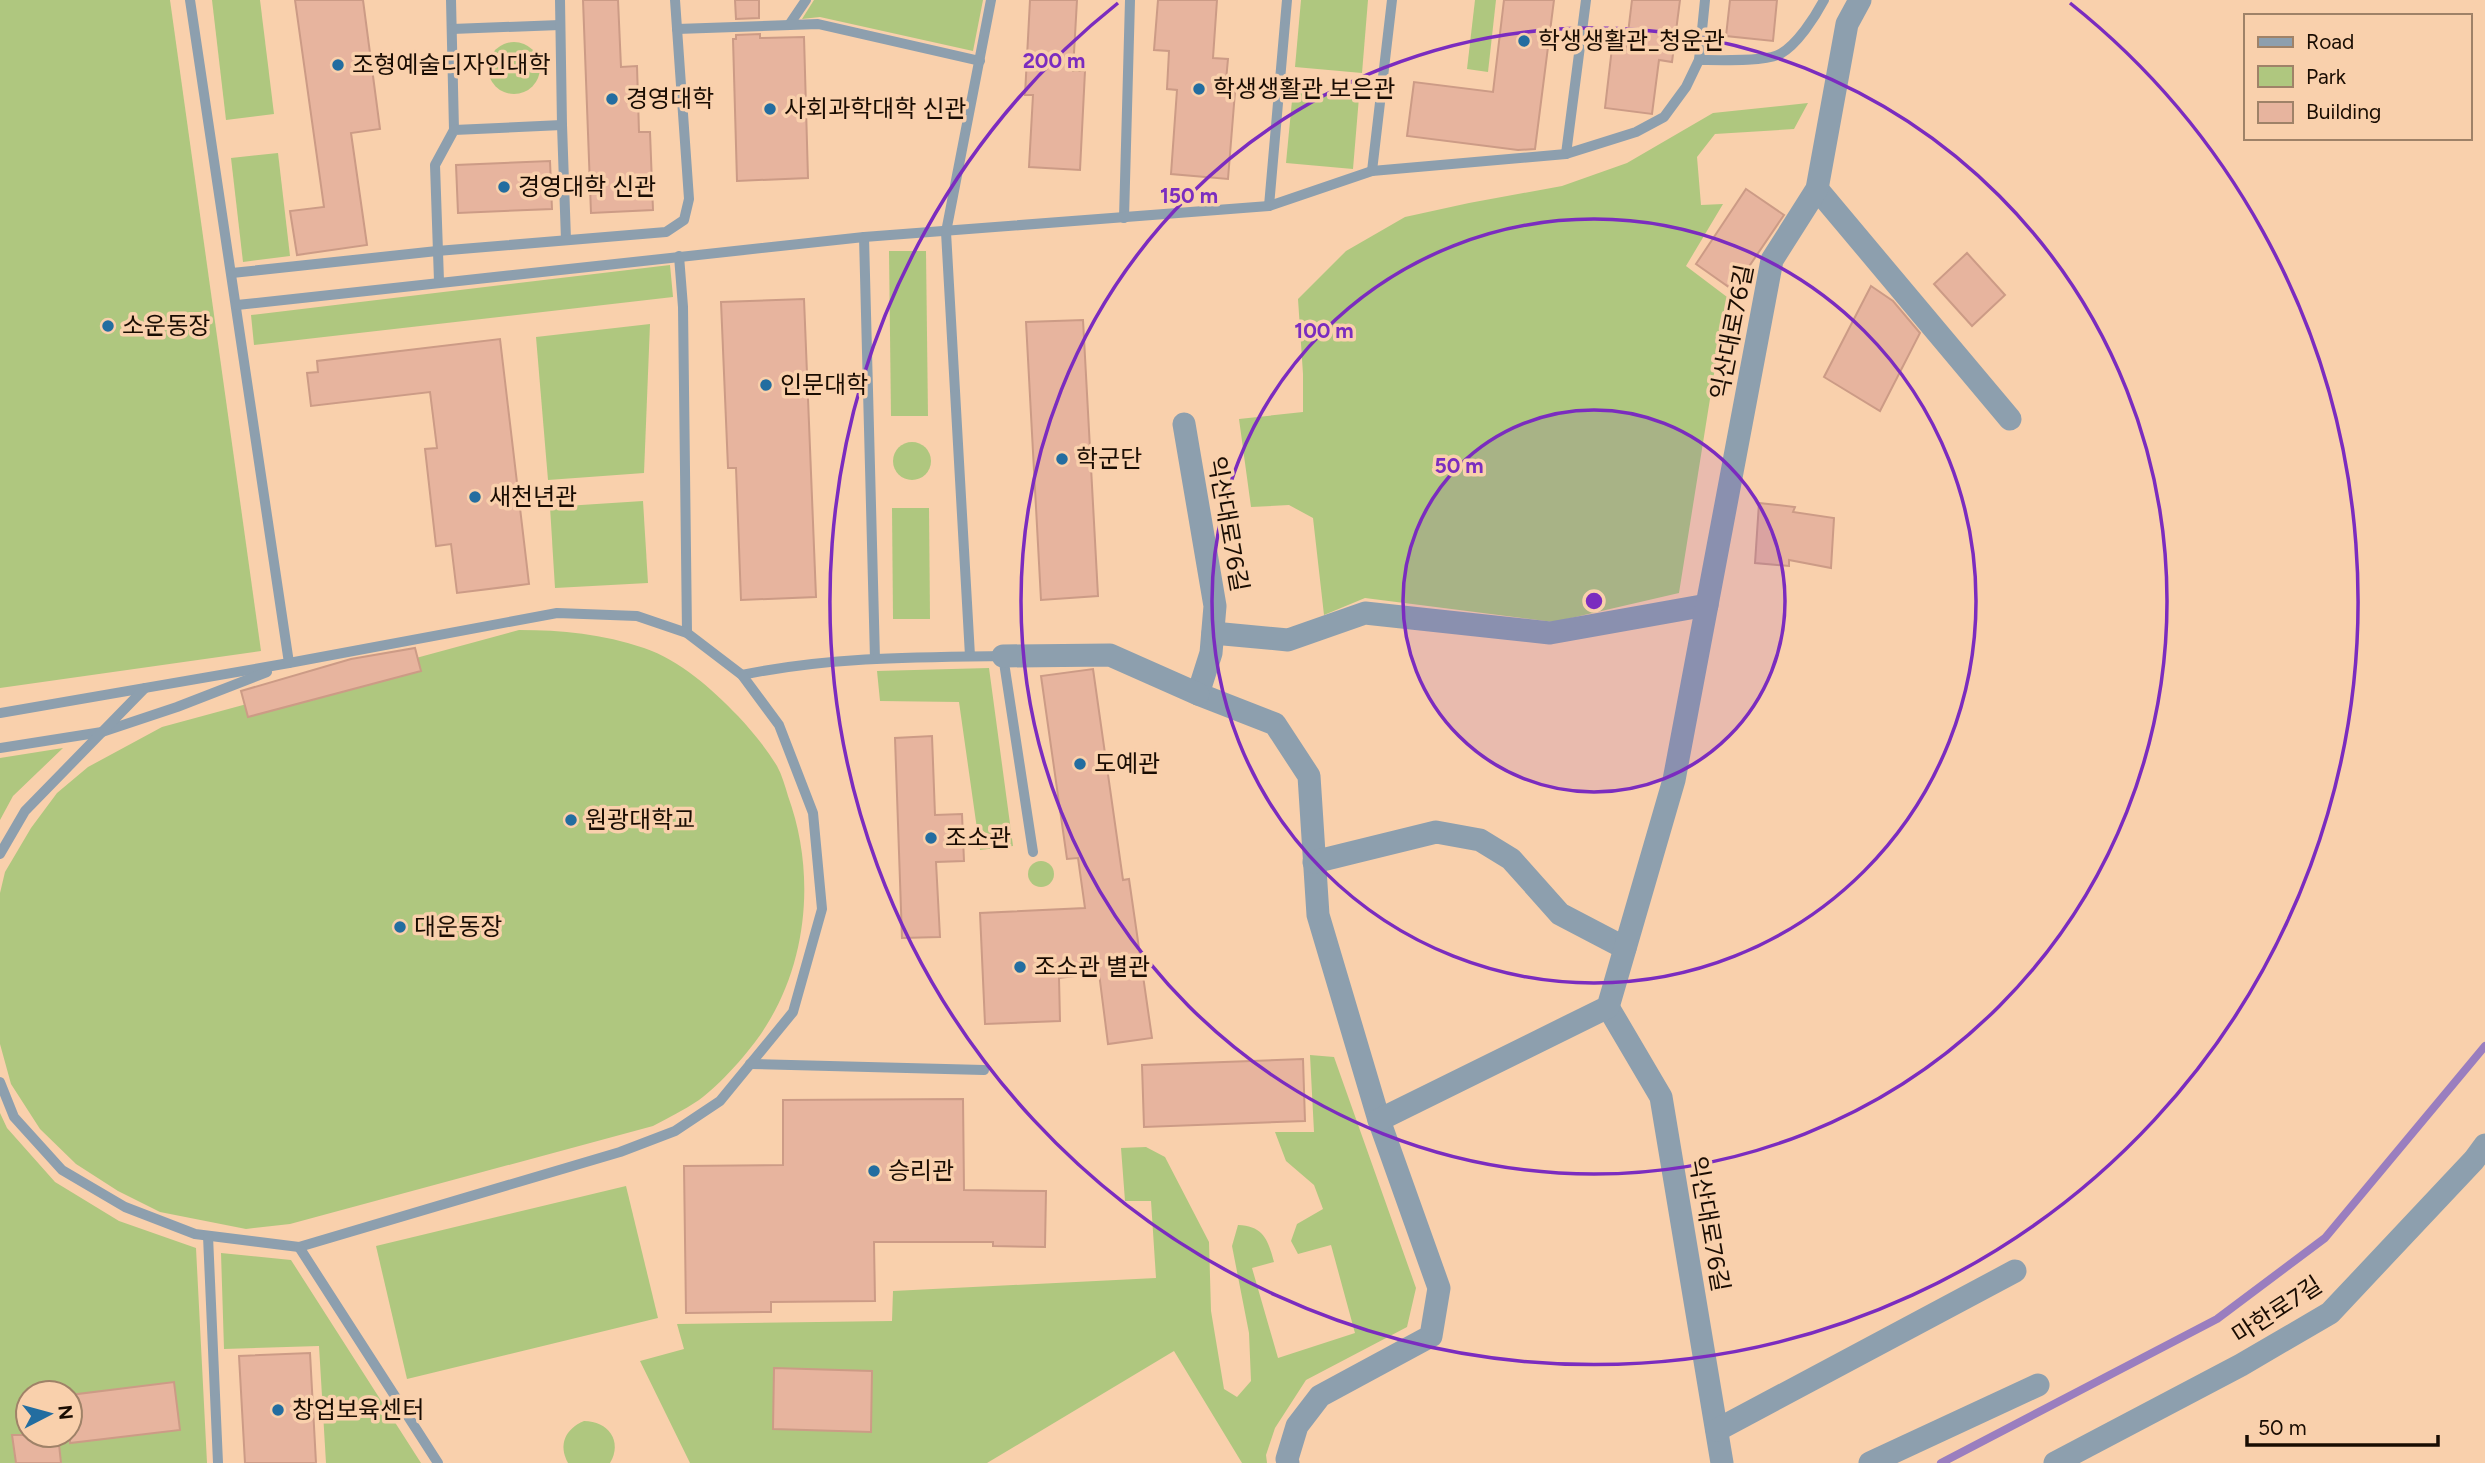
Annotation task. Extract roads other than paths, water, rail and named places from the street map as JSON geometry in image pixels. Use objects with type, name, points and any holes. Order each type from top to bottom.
[{"type":"street","name":"익산대로76길","points":[[1722,1463],[1661,1097],[1608,1007],[1674,780],[1773,260],[1816,189],[1847,24],[1860,0]]},
{"type":"street","points":[[1816,189],[2010,419]]},
{"type":"street","name":"익산대로76길","points":[[1184,424],[1215,606],[1210,653],[1198,694]]},
{"type":"street","points":[[1213,633],[1288,640],[1365,613],[1550,634],[1706,605]]},
{"type":"street","points":[[1003,656],[1110,655],[1275,724],[1309,776],[1318,915],[1379,1120],[1439,1288],[1431,1336],[1321,1396],[1297,1426],[1288,1463]]},
{"type":"street","points":[[1314,862],[1436,832],[1480,840],[1511,859],[1560,914],[1625,948]]},
{"type":"street","points":[[1379,1120],[1608,1007]]},
{"type":"street","name":"마한로7길","points":[[2055,1463],[2241,1365],[2330,1313],[2485,1145]]},
{"type":"street","points":[[1717,1430],[2015,1271]]},
{"type":"street","points":[[1870,1463],[2038,1385]]},
{"type":"lane","points":[[190,0],[289,663]]},
{"type":"lane","points":[[439,281],[435,165],[454,130],[451,0]]},
{"type":"lane","points":[[559,0],[565,240]]},
{"type":"lane","points":[[232,273],[437,251],[666,232],[684,220],[689,199],[675,0]]},
{"type":"lane","points":[[789,25],[806,0]]},
{"type":"lane","points":[[970,656],[946,232],[991,0]]},
{"type":"lane","points":[[1124,218],[1130,0]]},
{"type":"lane","points":[[1269,206],[1287,0]]},
{"type":"lane","points":[[1372,171],[1392,0]]},
{"type":"lane","points":[[1566,154],[1586,0]]},
{"type":"lane","points":[[237,305],[864,237],[1269,206],[1372,171],[1566,154],[1636,132],[1664,117],[1686,87],[1699,60],[1705,0]]},
{"type":"lane","points":[[1699,60],[1737,60],[1779,55],[1809,26],[1824,0]]},
{"type":"lane","points":[[677,29],[818,24],[979,61]]},
{"type":"lane","points":[[452,29],[560,26]]},
{"type":"lane","points":[[454,130],[562,125]]},
{"type":"lane","points":[[864,237],[875,659]]},
{"type":"lane","points":[[679,256],[683,307],[687,634]]},
{"type":"lane","points":[[0,713],[557,613],[636,616],[687,634],[742,675],[779,724],[813,813],[822,909],[793,1012],[720,1101],[675,1131],[620,1152],[299,1247],[195,1234],[125,1208],[62,1170],[13,1117],[0,1082]]},
{"type":"lane","points":[[742,675],[790,665],[875,659],[1003,656],[1033,852]]},
{"type":"lane","points":[[0,748],[102,732],[177,707],[289,663]]},
{"type":"lane","points":[[0,854],[25,811],[145,688]]},
{"type":"lane","points":[[750,1064],[984,1070]]},
{"type":"lane","points":[[208,1236],[218,1463]]},
{"type":"lane","points":[[299,1247],[438,1463]]},
{"type":"waterway","points":[[1941,1463],[2217,1319],[2325,1238],[2485,1046]]},
{"type":"place","name":"학생생활관_청운관","points":[[1524,41]]},
{"type":"place","name":"조형예술디자인대학","points":[[338,65]]},
{"type":"place","name":"학생생활관 보은관","points":[[1199,89]]},
{"type":"place","name":"경영대학","points":[[612,99]]},
{"type":"place","name":"사회과학대학 신관","points":[[770,109]]},
{"type":"place","name":"경영대학 신관","points":[[504,187]]},
{"type":"place","name":"소운동장","points":[[108,326]]},
{"type":"place","name":"인문대학","points":[[766,385]]},
{"type":"place","name":"학군단","points":[[1062,459]]},
{"type":"place","name":"새천년관","points":[[475,497]]},
{"type":"place","name":"도예관","points":[[1080,764]]},
{"type":"place","name":"원광대학교","points":[[571,820]]},
{"type":"place","name":"조소관","points":[[931,838]]},
{"type":"place","name":"대운동장","points":[[400,927]]},
{"type":"place","name":"조소관 별관","points":[[1020,967]]},
{"type":"place","name":"승리관","points":[[874,1171]]},
{"type":"place","name":"창업보육센터","points":[[278,1410]]}]
